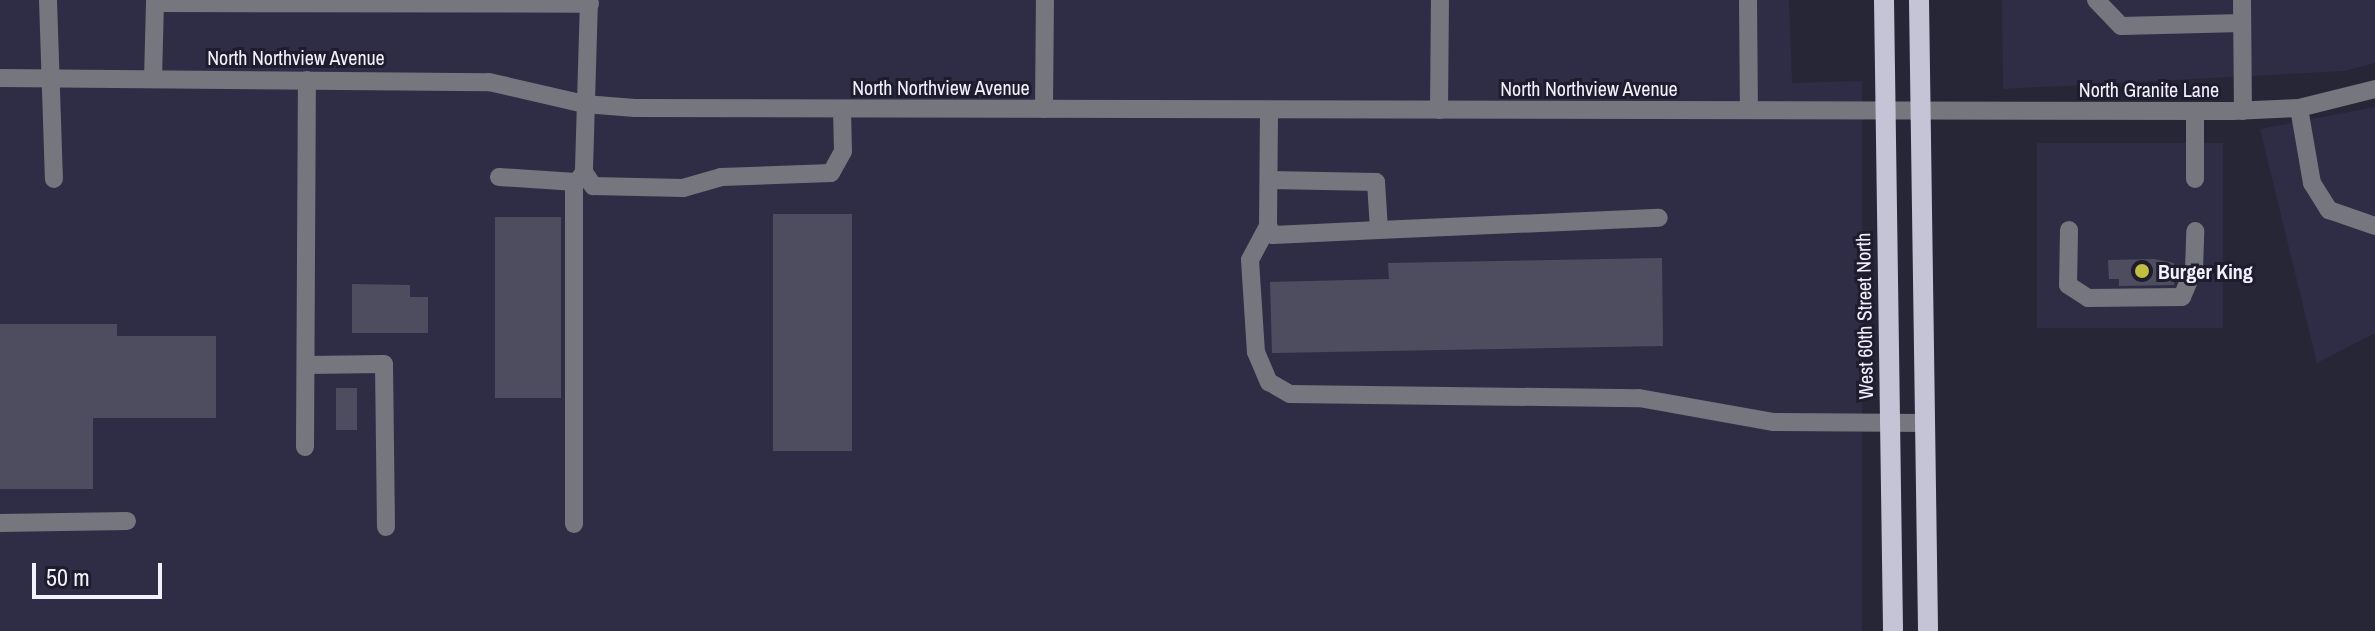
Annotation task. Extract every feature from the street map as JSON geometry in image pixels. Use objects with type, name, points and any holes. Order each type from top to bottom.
[{"type":"main road","name":"West 60th Street North","points":[[1884,0],[1893,631]]},
{"type":"main road","points":[[1919,0],[1928,631]]},
{"type":"street","points":[[48,0],[54,179]]},
{"type":"street","points":[[1044,109],[1045,0]]},
{"type":"street","points":[[1439,110],[1440,0]]},
{"type":"street","points":[[1748,0],[1749,110]]},
{"type":"street","points":[[2096,0],[2121,26],[2242,23]]},
{"type":"street","points":[[2242,0],[2243,111]]},
{"type":"street","points":[[153,79],[155,1],[590,2],[580,177],[574,524]]},
{"type":"street","name":"North Northview Avenue","points":[[0,78],[489,82],[584,104],[842,109],[1885,112]]},
{"type":"street","points":[[305,447],[307,80]]},
{"type":"street","name":"North Granite Lane","points":[[1885,112],[2243,111],[2299,108],[2375,89]]},
{"type":"street","points":[[2299,108],[2312,183],[2329,210],[2375,226]]},
{"type":"street","points":[[499,177],[580,177],[600,189],[831,173],[843,151],[842,109]]},
{"type":"street","points":[[1269,110],[1268,226],[1250,260],[1256,352],[1269,382],[1290,394],[1639,398],[1739,419],[1925,423]]},
{"type":"street","points":[[2195,111],[2195,179]]},
{"type":"street","points":[[1269,180],[1376,182],[1379,230]]},
{"type":"street","points":[[1268,226],[1273,235],[1289,238],[1379,230],[1659,218]]},
{"type":"street","points":[[2069,230],[2068,285],[2088,298],[2182,297],[2194,269],[2195,231]]},
{"type":"street","points":[[306,365],[384,364],[386,527]]},
{"type":"street","points":[[0,523],[127,521]]},
{"type":"shaded area","points":[[0,0],[1789,0],[1792,83],[1862,81],[1862,631],[0,631]]},
{"type":"shaded area","points":[[2002,0],[2375,0],[2375,63],[2343,71],[2003,89]]},
{"type":"shaded area","points":[[2375,107],[2375,333],[2317,363],[2260,129]]},
{"type":"shaded area","points":[[2037,143],[2223,143],[2223,328],[2037,328]]},
{"type":"building","points":[[773,214],[852,214],[852,451],[773,451]]},
{"type":"building","points":[[495,217],[561,217],[561,398],[495,398]]},
{"type":"building","points":[[1662,258],[1663,346],[1272,353],[1270,282],[1389,279],[1388,263]]},
{"type":"building","name":"Burger King","points":[[2154,259],[2174,263],[2174,285],[2119,286],[2119,279],[2109,279],[2108,260]]},
{"type":"building","points":[[352,284],[410,285],[410,297],[428,297],[428,333],[352,333]]},
{"type":"building","points":[[0,324],[117,324],[117,336],[216,336],[216,418],[93,418],[93,489],[0,489]]},
{"type":"building","points":[[336,388],[357,388],[357,430],[336,430]]},
{"type":"place","name":"Burger King","points":[[2142,271]]}]
